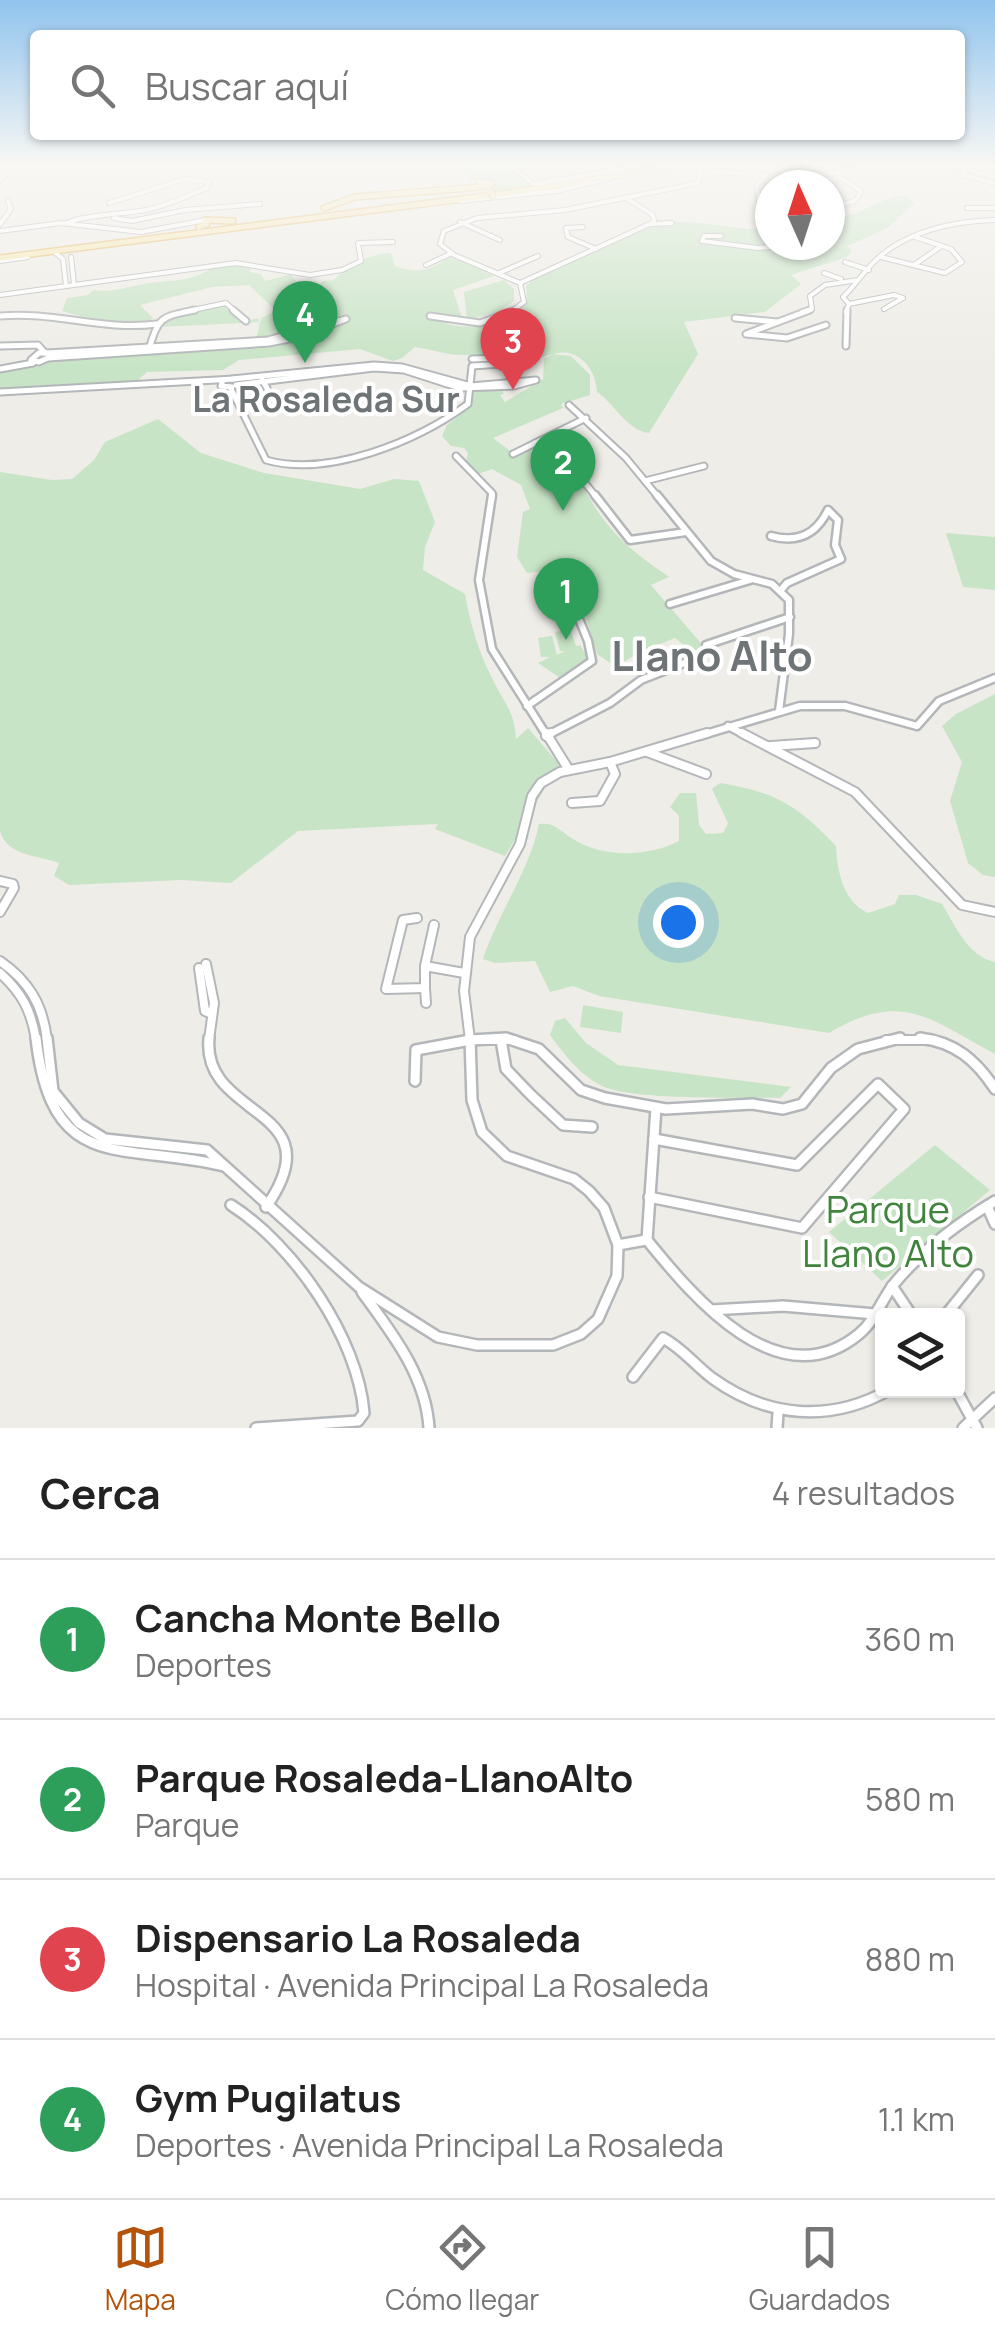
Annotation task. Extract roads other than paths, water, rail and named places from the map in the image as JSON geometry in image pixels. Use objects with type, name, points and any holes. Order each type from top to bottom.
[{"type":"main road","points":[[0,259],[166,233]]},
{"type":"main road","points":[[0,259],[183,233]]},
{"type":"main road","points":[[80,250],[90,245]]},
{"type":"street","points":[[4,243],[8,233]]},
{"type":"street","points":[[443,233],[440,240],[450,254],[520,283],[632,233]]},
{"type":"street","points":[[484,233],[500,240]]},
{"type":"street","points":[[566,233],[597,249]]},
{"type":"street","points":[[849,304],[843,297],[871,263],[927,233]]},
{"type":"street","points":[[720,236],[704,236],[702,241],[755,248]]},
{"type":"street","points":[[880,256],[950,272],[962,258],[914,237]]},
{"type":"street","points":[[348,241],[392,242]]},
{"type":"street","points":[[0,295],[236,263],[261,264],[294,275],[318,274],[361,260],[357,244]]},
{"type":"street","points":[[913,266],[942,246]]},
{"type":"street","points":[[64,259],[80,250]]},
{"type":"street","points":[[54,252],[64,259],[66,286]]},
{"type":"street","points":[[426,266],[450,254]]},
{"type":"street","points":[[499,273],[538,256]]},
{"type":"street","points":[[71,257],[74,284]]},
{"type":"street","points":[[845,262],[869,270]]},
{"type":"street","points":[[65,270],[72,268]]},
{"type":"street","points":[[824,273],[844,280]]},
{"type":"street","points":[[826,325],[808,334],[763,339],[746,334],[812,310],[810,296],[814,290],[844,280],[860,280]]},
{"type":"street","points":[[430,316],[460,324],[502,318],[524,302],[520,283]]},
{"type":"street","points":[[849,304],[894,295],[903,298],[884,310]]},
{"type":"street","points":[[149,349],[156,324],[165,316],[223,303],[246,321]]},
{"type":"street","points":[[846,346],[845,314],[849,304]]},
{"type":"street","points":[[0,316],[34,312],[102,326],[156,324]]},
{"type":"street","points":[[735,318],[778,322]]},
{"type":"street","points":[[0,368],[47,355],[242,343],[299,337],[346,319],[286,338],[242,343]]},
{"type":"street","points":[[0,347],[38,345],[47,355]]},
{"type":"street","points":[[0,347],[33,348],[34,358]]},
{"type":"street","points":[[232,384],[252,439],[266,460],[276,465],[310,464],[428,430],[452,418],[468,404],[472,366],[505,364],[504,358],[472,359]]},
{"type":"street","points":[[0,393],[232,384],[386,365],[470,387],[536,380],[514,386],[470,387],[387,368],[232,384]]},
{"type":"street","points":[[262,379],[269,392]]},
{"type":"street","points":[[569,405],[646,481],[711,561],[734,574],[784,587],[841,558],[834,545],[838,520],[828,510],[821,525],[806,536],[784,540],[771,536]]},
{"type":"street","points":[[438,413],[452,418]]},
{"type":"street","points":[[513,454],[586,418]]},
{"type":"street","points":[[535,443],[569,463],[630,540],[686,532]]},
{"type":"street","points":[[456,456],[492,494],[493,507],[478,580],[492,650],[568,770]]},
{"type":"street","points":[[646,481],[704,466]]},
{"type":"street","points":[[527,706],[592,662],[588,640],[560,572]]},
{"type":"street","points":[[734,574],[738,585]]},
{"type":"street","points":[[670,604],[751,580]]},
{"type":"street","points":[[779,711],[790,616],[784,587]]},
{"type":"street","points":[[706,645],[790,616]]},
{"type":"street","points":[[774,622],[789,634]]},
{"type":"street","points":[[546,736],[610,703],[641,680],[697,658]]},
{"type":"street","points":[[0,961],[21,976],[44,1012],[53,1091],[79,1122],[104,1139],[207,1150],[359,1288],[438,1337],[478,1346],[538,1348],[580,1334],[598,1319],[618,1276],[618,1245],[604,1208],[589,1191],[574,1179],[507,1156],[482,1132],[472,1100],[464,973],[470,937],[520,844],[532,796],[551,776],[568,770],[648,752],[800,706],[844,706],[917,726],[927,719],[938,700],[995,678]]},
{"type":"street","points":[[780,690],[800,706]]},
{"type":"street","points":[[728,726],[855,792],[962,905],[995,912]]},
{"type":"street","points":[[768,746],[815,743]]},
{"type":"street","points":[[648,752],[706,774]]},
{"type":"street","points":[[572,803],[600,801],[615,774],[610,762]]},
{"type":"street","points":[[0,881],[13,884],[14,888],[0,912]]},
{"type":"street","points":[[417,918],[403,920],[384,986],[425,988]]},
{"type":"street","points":[[426,1003],[425,966],[434,925]]},
{"type":"street","points":[[202,966],[209,991],[205,1011],[212,1014],[212,1073],[229,1092],[272,1124],[288,1151],[286,1177],[266,1206]]},
{"type":"street","points":[[425,966],[456,968],[464,973]]},
{"type":"street","points":[[0,973],[24,995],[34,1026],[44,1095],[53,1114],[74,1133],[100,1147],[202,1158],[230,1168]]},
{"type":"street","points":[[415,1081],[414,1051],[470,1039],[501,1039],[541,1048],[587,1094],[656,1108],[797,1106],[808,1100],[834,1064],[855,1050],[870,1043],[911,1036],[933,1037],[963,1050],[995,1089]]},
{"type":"street","points":[[501,1039],[506,1069],[531,1095],[563,1124],[592,1126]]},
{"type":"street","points":[[649,1197],[802,1228],[904,1109],[882,1085],[874,1086],[797,1165],[654,1139]]},
{"type":"street","points":[[656,1108],[647,1240],[710,1311],[749,1340],[776,1352],[815,1357],[842,1348],[874,1314],[892,1286],[941,1237],[991,1204],[995,1224]]},
{"type":"street","points":[[231,1206],[259,1223],[320,1294],[362,1388],[364,1407],[358,1421],[256,1428]]},
{"type":"street","points":[[618,1245],[647,1240]]},
{"type":"street","points":[[951,1308],[978,1275]]},
{"type":"street","points":[[892,1286],[907,1308]]},
{"type":"street","points":[[359,1288],[412,1370],[426,1404],[429,1428]]},
{"type":"street","points":[[710,1311],[720,1307],[783,1306],[874,1314]]},
{"type":"street","points":[[633,1377],[664,1338],[733,1394],[778,1414],[811,1418],[850,1411],[875,1398]]},
{"type":"street","points":[[959,1398],[971,1425],[995,1398]]},
{"type":"street","points":[[777,1428],[778,1414]]},
{"type":"place","name":"Gym Pugilatus","points":[[305,363]]},
{"type":"place","name":"Dispensario La Rosaleda","points":[[513,390]]},
{"type":"place","name":"Parque Rosaleda-LlanoAlto","points":[[563,511]]},
{"type":"place","name":"Cancha Monte Bello","points":[[566,640]]},
{"type":"district","name":"La Rosaleda Sur","points":[[326,399]]},
{"type":"district","name":"Llano Alto","points":[[712,655]]},
{"type":"park label","name":"Parque Llano Alto","points":[[888,1230]]}]
